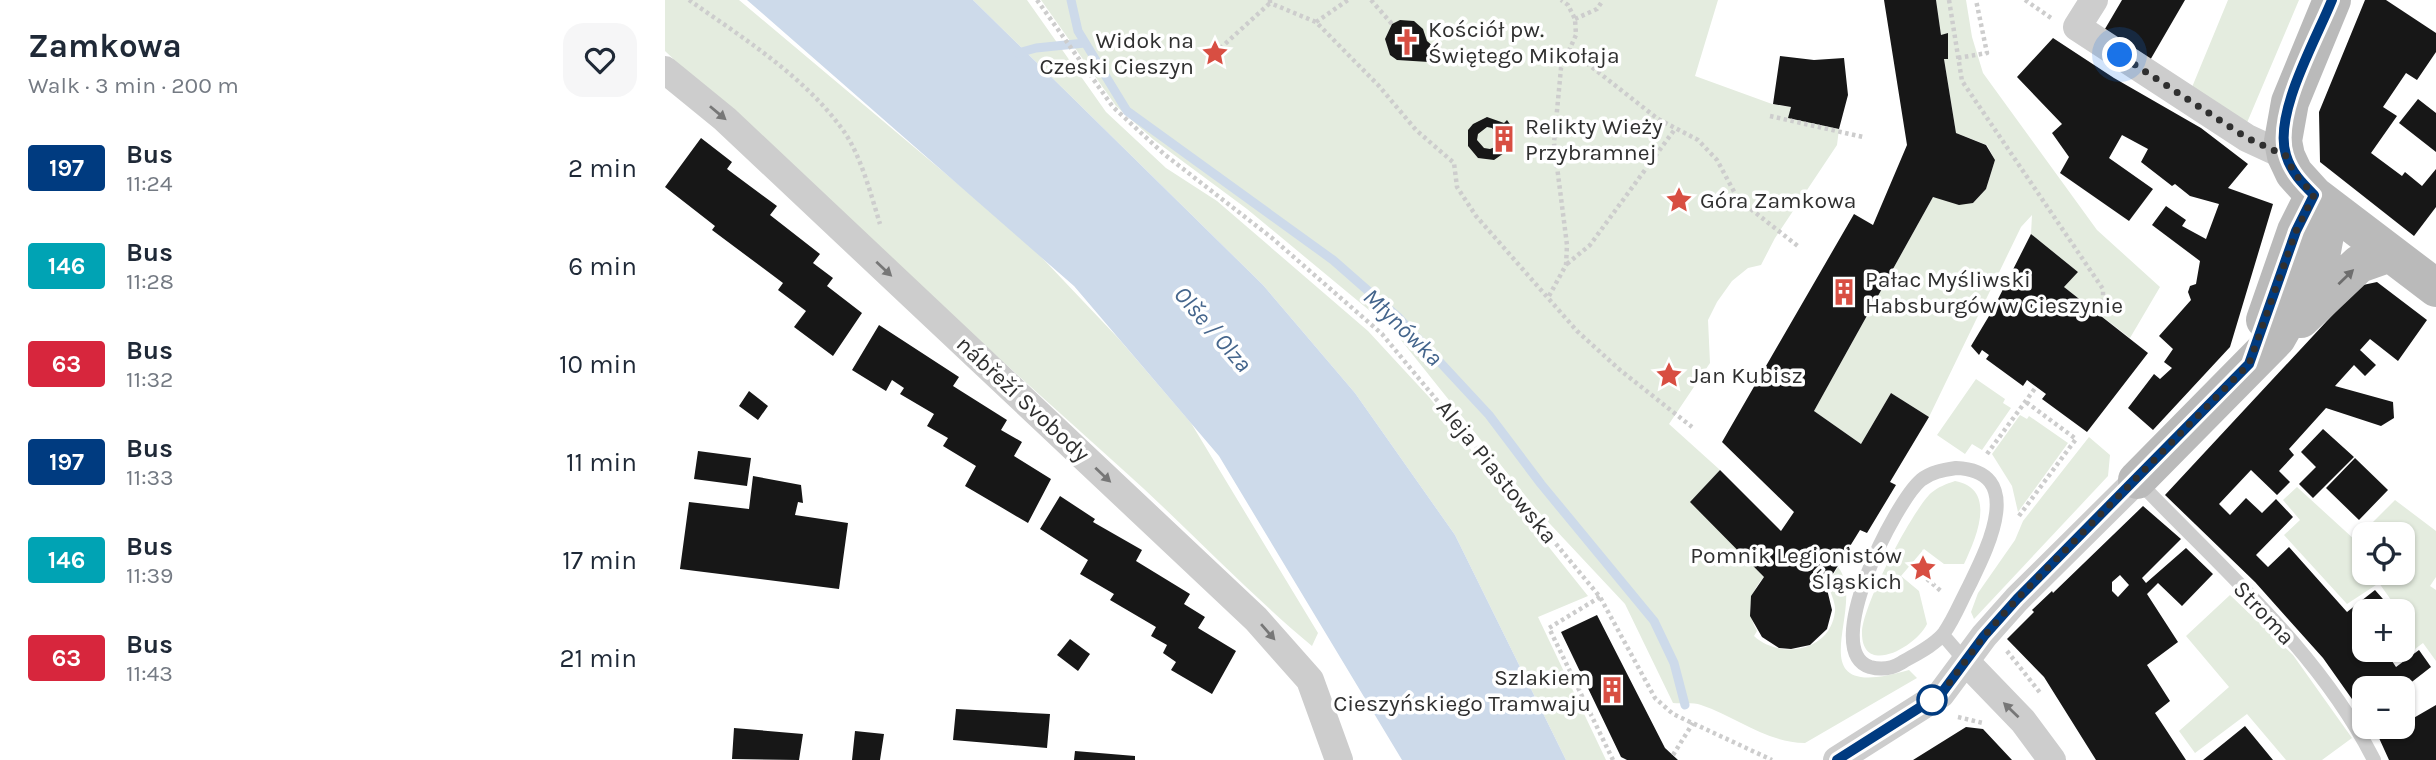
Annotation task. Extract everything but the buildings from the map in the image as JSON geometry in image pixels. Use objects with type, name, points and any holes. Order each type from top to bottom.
[{"type":"street","points":[[2094,0],[2077,27],[2247,138],[2286,156]]},
{"type":"street","points":[[2332,0],[2290,102],[2283,141],[2286,156],[2294,173],[2322,202],[2436,288]]},
{"type":"street","name":"nábřeží Svobody","points":[[665,70],[725,119],[1257,619],[1310,680],[1339,760]]},
{"type":"street","points":[[2277,338],[2320,262],[2322,202]]},
{"type":"street","points":[[2249,364],[2296,231],[2322,202]]},
{"type":"street","points":[[1837,760],[1867,752],[1941,694],[1967,663],[1984,636],[2017,599],[2249,364],[2305,316],[2358,264],[2390,253]]},
{"type":"street","points":[[1967,663],[2023,721],[2052,760]]},
{"type":"lane","points":[[1966,468],[1986,479],[1996,497],[1997,510],[1991,539],[1943,635],[1895,666],[1879,669],[1863,664],[1854,653],[1853,640],[1864,574],[1915,487],[1933,473],[1945,470],[1966,468]]},
{"type":"lane","name":"Stroma","points":[[2137,480],[2278,625],[2327,685],[2360,732],[2374,760]]},
{"type":"lane","points":[[1943,635],[1967,663]]},
{"type":"path","points":[[689,0],[779,66],[821,105],[846,135],[880,224],[885,252],[881,265]]},
{"type":"path","name":"Aleja Piastowska","points":[[1037,0],[1113,107],[1164,154],[1263,231],[1382,334],[1600,597],[1655,698],[1673,714],[1772,760]]},
{"type":"path","points":[[1316,22],[1348,0]]},
{"type":"path","points":[[1371,0],[1392,24]]},
{"type":"path","points":[[1561,0],[1568,5],[1574,19],[1576,35],[1561,68],[1554,144],[1567,244],[1566,265]]},
{"type":"path","points":[[1574,19],[1597,9],[1603,0]]},
{"type":"path","points":[[1949,0],[1962,81],[2103,289],[2103,301],[2096,312]]},
{"type":"path","points":[[1958,58],[1987,53],[1976,0]]},
{"type":"path","points":[[1215,53],[1270,2],[1316,22],[1379,86],[1416,130],[1454,163],[1457,187],[1476,216],[1577,331],[1692,427]]},
{"type":"path","points":[[1570,50],[1675,129],[1708,149],[1738,200],[1799,247]]},
{"type":"path","points":[[1770,116],[1863,137]]},
{"type":"path","points":[[1549,296],[1566,265],[1590,245],[1675,129]]},
{"type":"path","points":[[1974,471],[2036,387]]},
{"type":"path","points":[[1991,539],[2020,515],[2076,439],[2026,402]]},
{"type":"path","points":[[1927,579],[1943,592]]},
{"type":"path","points":[[1600,597],[1549,628],[1613,760]]},
{"type":"path","points":[[1959,717],[1976,720]]},
{"type":"path","points":[[1672,755],[1693,723]]},
{"type":"shaded area","points":[[665,0],[739,0],[1028,243],[1119,339],[1191,423],[1318,633],[1312,646],[665,51]]},
{"type":"shaded area","points":[[973,0],[1027,0],[1106,112],[1166,168],[1217,201],[1368,331],[1429,397],[1588,596],[1538,617],[1606,760],[1566,760],[1455,535],[1355,393],[1263,285]]},
{"type":"shaded area","points":[[1041,0],[1718,0],[1695,76],[1772,104],[1791,107],[1789,118],[1839,129],[1837,145],[1775,238],[1761,265],[1748,268],[1732,281],[1708,320],[1710,363],[1669,424],[1720,470],[1691,502],[1764,577],[1752,596],[1751,617],[1757,631],[1754,636],[1777,648],[1790,649],[1803,648],[1824,636],[1835,611],[1828,584],[1838,567],[1845,584],[1846,605],[1841,647],[1843,663],[1852,674],[1873,677],[1909,670],[1917,678],[1805,743],[1764,734],[1701,705],[1673,703],[1625,604],[1536,509],[1393,330],[1247,209],[1154,140],[1116,106]]},
{"type":"shaded area","points":[[1936,0],[1966,0],[1972,37],[1983,73],[2097,230],[2160,287],[2130,338],[2064,287],[2078,272],[2031,234],[2032,215],[2021,227],[1929,417],[1891,393],[1861,444],[1814,411],[1933,197],[1973,203],[1986,189],[1995,160],[1987,145],[1956,133],[1944,59],[1948,58],[1948,34],[1941,35]]},
{"type":"shaded area","points":[[2228,0],[2299,0],[2246,125],[2190,92]]},
{"type":"shaded area","points":[[1976,379],[2005,399],[2003,403],[2011,408],[1982,450],[1972,444],[1965,454],[1937,435]]},
{"type":"shaded area","points":[[2020,415],[2027,419],[2029,416],[2068,443],[2018,512],[2012,486],[1992,454]]},
{"type":"shaded area","points":[[2089,437],[2110,455],[2108,476],[1974,619],[1971,612],[1978,593],[2015,540],[2023,521]]},
{"type":"shaded area","points":[[1955,481],[1968,486],[1976,494],[1980,504],[1978,528],[1964,564],[1944,564],[1924,549],[1901,576],[1919,591],[1927,624],[1921,633],[1902,649],[1880,656],[1871,653],[1864,646],[1864,620],[1889,560],[1912,519],[1931,493]]},
{"type":"shaded area","points":[[2297,487],[2352,537],[2352,585],[2376,585],[2347,604],[2284,535],[2300,520],[2283,500]]},
{"type":"shaded area","points":[[2395,500],[2436,531],[2436,577],[2430,586],[2436,590],[2436,661],[2423,643],[2415,649],[2415,599],[2390,599],[2380,585],[2415,585],[2415,522],[2373,522]]},
{"type":"shaded area","points":[[2230,595],[2293,655],[2352,738],[2322,760],[2286,760],[2247,714],[2195,753],[2179,731],[2229,687],[2186,636]]},
{"type":"water","name":"Olše / Olza","points":[[747,0],[973,0],[1263,285],[1355,393],[1455,535],[1566,760],[1402,760],[1219,456],[1074,286]]},
{"type":"waterway","name":"Młynówka","points":[[1071,0],[1078,31],[1127,111],[1333,260],[1399,318],[1489,415],[1541,484],[1654,621],[1674,663],[1685,705]]},
{"type":"waterway","points":[[1018,53],[1036,48],[1085,43]]},
{"type":"bus line","name":"197","points":[[1837,760],[1941,694],[1967,663],[1984,636],[2017,599],[2249,364],[2296,231],[2314,195],[2294,173],[2283,141],[2290,102],[2332,0]]},
{"type":"place","name":"Kościół pw. Świętego Mikołaja","points":[[1407,42]]},
{"type":"place","name":"Widok na Czeski Cieszyn","points":[[1215,53]]},
{"type":"place","name":"Relikty Wieży Przybramnej","points":[[1504,139]]},
{"type":"place","name":"Góra Zamkowa","points":[[1679,200]]},
{"type":"place","name":"Pałac Myśliwski Habsburgów w Cieszynie","points":[[1844,292]]},
{"type":"place","name":"Jan Kubisz","points":[[1669,375]]},
{"type":"place","name":"Pomnik Legionistów Śląskich","points":[[1923,568]]},
{"type":"place","name":"Szlakiem Cieszyńskiego Tramwaju","points":[[1612,690]]},
{"type":"route","points":[[1932,700],[1941,694],[1967,663],[1984,636],[2017,599],[2249,364],[2296,231],[2314,195],[2294,173],[2286,156],[2247,138],[2120,55]]}]
